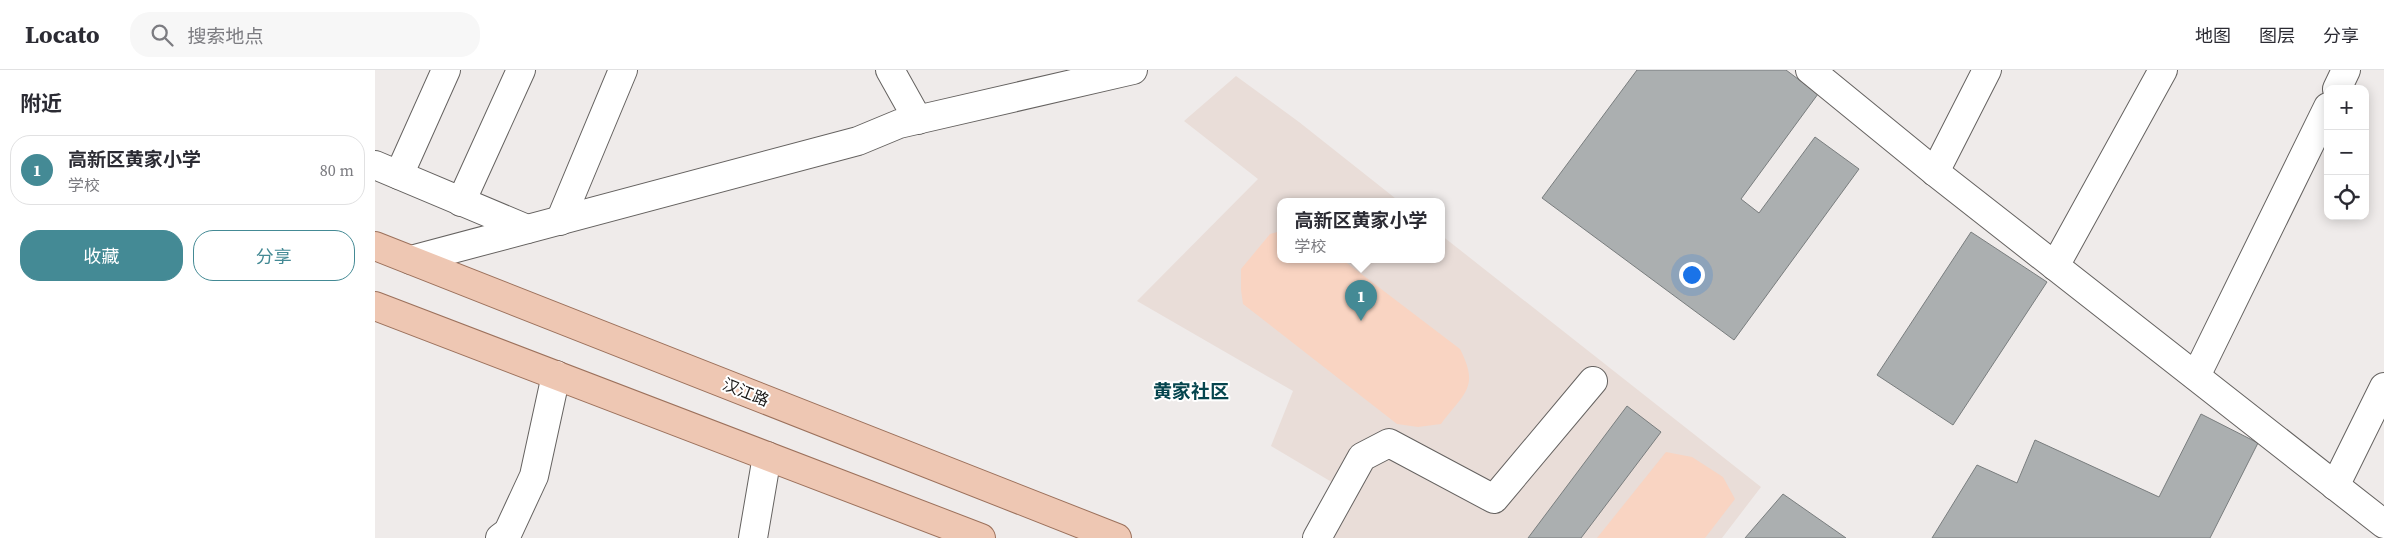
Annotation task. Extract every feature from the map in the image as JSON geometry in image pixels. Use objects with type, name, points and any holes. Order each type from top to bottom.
[{"type":"main road","name":"汉江路","points":[[375,246],[1117,538]]},
{"type":"main road","points":[[375,306],[981,538]]},
{"type":"street","points":[[446,70],[387,170],[527,229]]},
{"type":"street","points":[[461,202],[521,70]]},
{"type":"street","points":[[560,221],[623,70]]},
{"type":"street","points":[[890,70],[917,120]]},
{"type":"street","points":[[411,260],[858,141],[899,124],[1133,70]]},
{"type":"street","points":[[1809,70],[1935,172],[2384,524]]},
{"type":"street","points":[[1935,172],[1987,70]]},
{"type":"street","points":[[2055,266],[2163,70]]},
{"type":"street","points":[[2339,85],[2346,70]]},
{"type":"street","points":[[2195,376],[2324,115]]},
{"type":"street","points":[[500,538],[508,532],[534,476],[556,375]]},
{"type":"street","points":[[1317,538],[1362,457],[1389,443],[1494,499],[1593,381]]},
{"type":"street","points":[[2335,486],[2384,387]]},
{"type":"street","points":[[753,538],[767,456]]},
{"type":"shaded area","points":[[1236,76],[1299,122],[1395,198],[1277,198],[1277,263],[1445,263],[1445,238],[1761,487],[1722,538],[1333,538],[1313,530],[1335,484],[1271,446],[1293,391],[1137,301],[1258,179],[1184,121]]},
{"type":"shaded area","points":[[1277,232],[1277,263],[1347,263],[1460,349],[1469,373],[1467,390],[1441,424],[1418,427],[1397,424],[1243,304],[1241,269],[1270,234]]},
{"type":"shaded area","points":[[1666,452],[1692,457],[1723,477],[1735,499],[1705,538],[1597,538]]},
{"type":"building","points":[[1637,70],[1786,70],[1818,94],[1741,199],[1759,213],[1815,137],[1859,169],[1734,340],[1542,198]]},
{"type":"building","points":[[1971,232],[2047,282],[1953,425],[1877,375]]},
{"type":"building","points":[[1627,406],[1661,432],[1581,538],[1528,538]]},
{"type":"building","points":[[2201,414],[2258,443],[2210,538],[1932,538],[1977,465],[2017,483],[2035,440],[2159,497]]},
{"type":"building","points":[[1783,494],[1846,538],[1745,538]]},
{"type":"place","name":"高新区黄家小学","points":[[1361,321]]},
{"type":"district","name":"黄家社区","points":[[1191,391]]}]
